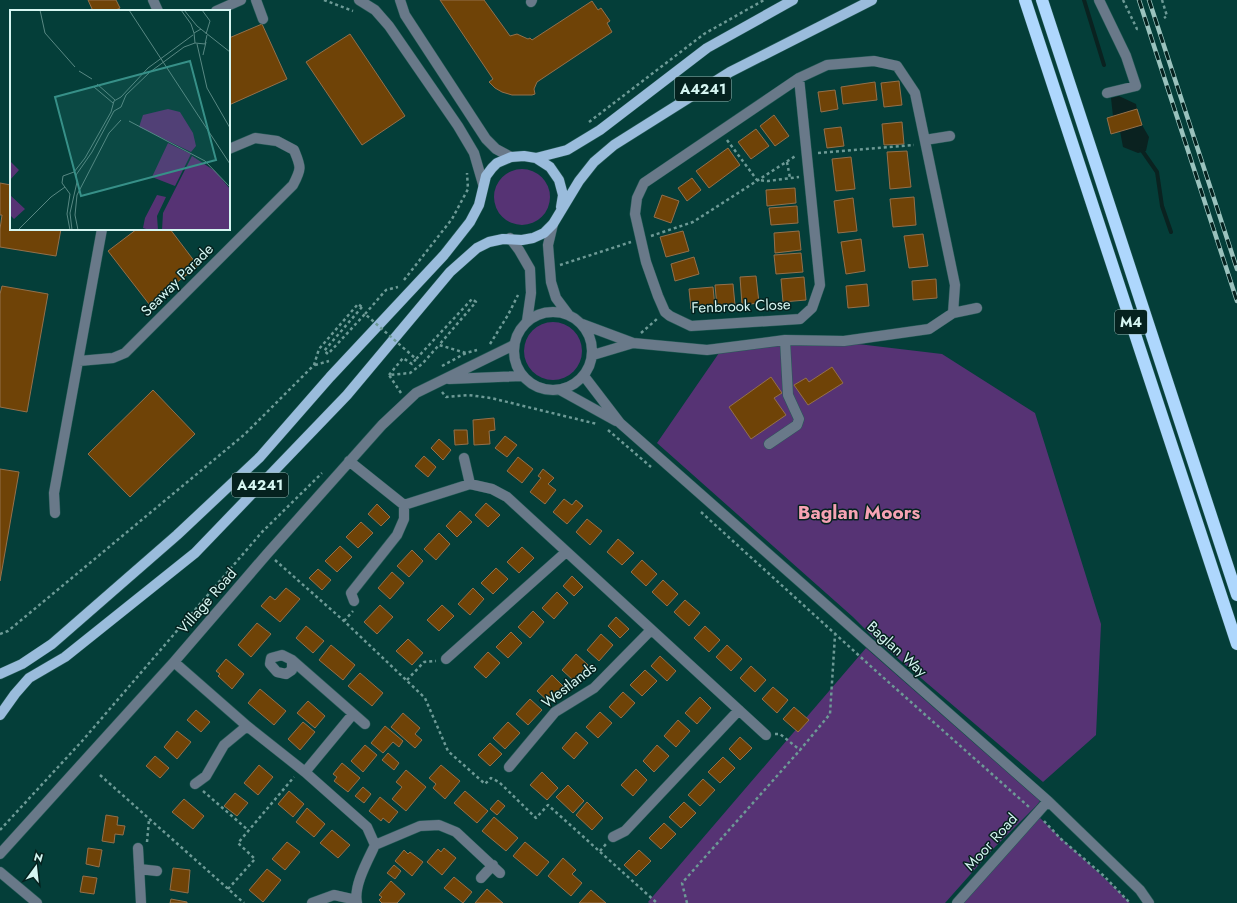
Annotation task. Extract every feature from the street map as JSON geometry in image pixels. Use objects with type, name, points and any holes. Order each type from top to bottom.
[{"type":"highway","name":"M4","points":[[1025,0],[1237,644]]},
{"type":"highway","name":"M4","points":[[1042,0],[1237,595]]},
{"type":"main road","name":"A4241","points":[[536,158],[567,150],[600,130],[707,48],[793,0]]},
{"type":"main road","name":"A4241","points":[[0,715],[29,678],[65,656],[195,553],[347,395],[450,272],[477,248],[489,242],[510,238],[522,240],[534,238],[544,233],[553,224],[579,181],[594,162],[614,145],[730,72],[872,0]]},
{"type":"main road","name":"A4241","points":[[0,674],[22,664],[52,644],[177,535],[260,457],[330,377],[444,255],[470,222],[479,205],[486,176],[497,163],[511,157],[524,156],[536,158],[550,167],[559,180],[563,195],[561,211]]},
{"type":"street","points":[[153,0],[158,10]]},
{"type":"street","points":[[256,0],[263,19]]},
{"type":"street","points":[[359,0],[375,10],[389,26],[458,126],[474,153],[483,184]]},
{"type":"street","points":[[400,0],[405,16],[486,139],[496,149],[511,157]]},
{"type":"street","points":[[1099,0],[1126,56],[1136,86],[1107,93]]},
{"type":"street","points":[[218,10],[236,1]]},
{"type":"street","points":[[665,312],[646,262],[635,214],[637,198],[644,183],[799,78],[827,65],[874,61],[897,66],[915,93],[955,284],[953,313]]},
{"type":"street","name":"Fenbrook Close","points":[[665,312],[691,326],[800,319],[812,308],[820,284],[799,78]]},
{"type":"street","points":[[925,142],[950,136]]},
{"type":"street","name":"Seaway Parade","points":[[79,361],[113,358],[125,353],[294,185],[300,173],[299,163],[294,150],[276,141],[255,138],[230,149]]},
{"type":"street","points":[[553,224],[548,245],[551,282],[556,298],[568,314],[582,324],[631,342],[707,350],[785,340],[844,341],[928,329],[953,313],[977,308]]},
{"type":"street","points":[[55,513],[54,493],[102,230]]},
{"type":"street","points":[[510,238],[530,269],[531,294],[527,321]]},
{"type":"street","points":[[568,314],[546,312],[536,315],[527,321],[519,332],[514,344],[514,356],[517,366],[523,376],[530,383],[540,388],[560,390],[578,382],[584,376],[590,366],[593,355],[592,343],[582,324]]},
{"type":"street","points":[[769,444],[797,425],[799,419],[788,395],[785,340]]},
{"type":"street","points":[[593,355],[631,342]]},
{"type":"street","name":"Village Road","points":[[0,854],[174,662],[267,554],[382,425],[416,394],[514,344]]},
{"type":"street","name":"Village Road","points":[[441,382],[523,376]]},
{"type":"street","name":"Baglan Way","points":[[584,376],[620,423],[1048,801],[1140,890],[1149,903]]},
{"type":"street","name":"Baglan Way","points":[[560,390],[620,423]]},
{"type":"street","points":[[464,458],[470,484]]},
{"type":"street","points":[[349,461],[404,504]]},
{"type":"street","points":[[404,504],[470,484],[492,489],[508,497],[766,735]]},
{"type":"street","points":[[354,601],[351,594],[397,535],[404,519],[404,504]]},
{"type":"street","points":[[446,659],[566,552]]},
{"type":"street","name":"Westlands","points":[[509,767],[555,712],[594,688],[651,630]]},
{"type":"street","points":[[292,660],[365,724]]},
{"type":"street","points":[[174,662],[247,726],[303,771],[367,827],[375,845]]},
{"type":"street","points":[[613,837],[625,831],[739,710]]},
{"type":"street","points":[[303,771],[353,714]]},
{"type":"street","points":[[195,784],[206,776],[224,745],[247,726]]},
{"type":"street","name":"Moor Road","points":[[957,903],[1048,801]]},
{"type":"street","points":[[312,903],[334,895],[357,901],[358,882],[375,845],[420,826],[439,825],[456,832],[500,873]]},
{"type":"street","points":[[138,848],[141,903]]},
{"type":"street","points":[[481,878],[493,865]]},
{"type":"street","points":[[139,869],[157,871]]},
{"type":"street","points":[[0,872],[37,903]]},
{"type":"path","points":[[324,0],[354,11]]},
{"type":"path","points":[[587,124],[704,34],[764,0]]},
{"type":"path","points":[[1123,0],[1136,29],[1139,29]]},
{"type":"path","points":[[1162,0],[1167,16],[1164,18]]},
{"type":"path","points":[[720,131],[757,180]]},
{"type":"path","points":[[817,153],[925,142]]},
{"type":"path","points":[[558,266],[693,222],[757,180],[807,150]]},
{"type":"path","points":[[787,162],[790,178]]},
{"type":"path","points":[[393,293],[452,219],[468,188],[467,169]]},
{"type":"path","points":[[757,180],[809,175]]},
{"type":"path","points":[[0,634],[8,631],[245,434],[314,365],[319,349],[358,304],[362,307],[324,351],[328,354],[386,290],[398,287]]},
{"type":"path","points":[[472,298],[476,302],[422,364],[410,372],[389,375],[403,358],[412,364],[472,298]]},
{"type":"path","points":[[631,342],[665,312]]},
{"type":"path","points":[[365,314],[416,359]]},
{"type":"path","points":[[367,322],[372,316]]},
{"type":"path","points":[[438,345],[466,353]]},
{"type":"path","points":[[314,365],[332,360]]},
{"type":"path","points":[[389,375],[402,395]]},
{"type":"path","points":[[441,382],[446,397],[468,395],[491,398],[602,425],[655,471]]},
{"type":"path","points":[[0,830],[83,740],[262,532],[324,472]]},
{"type":"path","points":[[696,507],[1036,814],[1061,839],[1104,876],[1130,903]]},
{"type":"path","points":[[267,554],[344,621],[425,698],[448,751],[485,784],[491,778],[499,782],[536,818],[548,805],[657,903]]},
{"type":"path","points":[[688,903],[682,883],[830,714],[835,634]]},
{"type":"path","points":[[407,680],[424,662],[446,659]]},
{"type":"path","points":[[766,735],[780,734],[800,750]]},
{"type":"path","points":[[228,889],[255,859],[238,843],[248,830],[303,771]]},
{"type":"path","points":[[100,775],[244,903]]},
{"type":"path","points":[[195,784],[248,830]]},
{"type":"path","points":[[138,848],[146,846],[149,819]]},
{"type":"shaded area","points":[[522,169],[533,171],[542,177],[548,186],[550,197],[548,208],[542,217],[533,223],[522,225],[511,223],[502,217],[496,208],[494,197],[496,186],[502,177],[511,171]]},
{"type":"shaded area","points":[[553,322],[564,324],[577,335],[580,340],[582,351],[580,362],[569,375],[564,378],[553,380],[542,378],[529,367],[526,362],[524,351],[526,340],[537,327],[542,324]]},
{"type":"shaded area","points":[[783,342],[841,342],[942,354],[1035,413],[1101,624],[1096,735],[1043,782],[874,638],[853,617],[657,443],[719,353]]},
{"type":"shaded area","points":[[866,648],[1040,801],[1036,806],[992,850],[945,903],[649,903],[648,902]]},
{"type":"shaded area","points":[[1036,814],[1107,880],[1130,903],[960,903]]},
{"type":"water","points":[[1119,96],[1136,104],[1137,109],[1113,116],[1111,98]]},
{"type":"water","points":[[1142,125],[1149,137],[1146,151],[1138,153],[1123,147],[1120,131]]},
{"type":"building","points":[[88,0],[116,0],[120,8],[116,10],[93,10]]},
{"type":"building","points":[[440,0],[484,0],[510,36],[517,34],[532,40],[592,1],[598,10],[601,8],[610,21],[607,23],[612,32],[537,82],[534,89],[535,94],[512,95],[502,92],[489,82],[493,79]]},
{"type":"building","points":[[262,24],[287,79],[230,105],[230,38]]},
{"type":"building","points":[[350,34],[405,116],[362,145],[306,62]]},
{"type":"building","points":[[899,81],[902,105],[884,107],[881,83]]},
{"type":"building","points":[[875,82],[877,100],[843,104],[841,87]]},
{"type":"building","points":[[835,90],[838,109],[821,112],[818,92]]},
{"type":"building","points":[[1137,109],[1142,125],[1111,134],[1107,118]]},
{"type":"building","points":[[774,115],[789,136],[775,146],[760,126]]},
{"type":"building","points":[[902,122],[904,144],[884,145],[882,124]]},
{"type":"building","points":[[841,127],[844,146],[827,148],[824,129]]},
{"type":"building","points":[[756,129],[769,146],[751,159],[738,142]]},
{"type":"building","points":[[728,148],[740,165],[709,188],[696,171]]},
{"type":"building","points":[[907,151],[911,187],[890,189],[887,152]]},
{"type":"building","points":[[851,157],[855,189],[836,191],[832,159]]},
{"type":"building","points":[[692,178],[701,190],[687,201],[678,188]]},
{"type":"building","points":[[0,183],[10,185],[10,230],[61,230],[56,256],[0,247],[2,215],[0,215]]},
{"type":"building","points":[[795,188],[796,203],[767,206],[766,190]]},
{"type":"building","points":[[662,195],[679,201],[671,223],[654,217]]},
{"type":"building","points":[[914,197],[916,225],[893,227],[890,199]]},
{"type":"building","points":[[853,198],[857,231],[838,233],[834,201]]},
{"type":"building","points":[[797,206],[798,223],[771,225],[769,208]]},
{"type":"building","points":[[136,230],[171,230],[198,266],[149,304],[108,251]]},
{"type":"building","points":[[683,231],[689,251],[666,257],[660,237]]},
{"type":"building","points":[[799,231],[801,250],[775,253],[774,233]]},
{"type":"building","points":[[923,234],[928,266],[909,268],[904,236]]},
{"type":"building","points":[[861,239],[865,271],[846,274],[841,242]]},
{"type":"building","points":[[801,253],[803,272],[776,274],[774,255]]},
{"type":"building","points":[[694,257],[699,274],[675,281],[671,264]]},
{"type":"building","points":[[756,276],[759,303],[742,305],[740,277]]},
{"type":"building","points":[[804,277],[806,300],[783,302],[781,279]]},
{"type":"building","points":[[936,279],[937,298],[913,300],[912,281]]},
{"type":"building","points":[[733,284],[735,305],[717,307],[715,285]]},
{"type":"building","points":[[867,284],[869,306],[848,308],[846,286]]},
{"type":"building","points":[[2,286],[48,294],[27,412],[0,407],[0,294]]},
{"type":"building","points":[[713,287],[715,307],[691,309],[689,289]]},
{"type":"building","points":[[832,367],[843,383],[808,405],[794,385],[806,378],[809,382]]},
{"type":"building","points":[[771,377],[782,393],[774,398],[786,415],[751,439],[729,407]]},
{"type":"building","points":[[153,390],[195,434],[130,497],[88,454]]},
{"type":"building","points":[[494,418],[495,430],[489,431],[490,444],[474,445],[473,420]]},
{"type":"building","points":[[454,430],[467,430],[468,444],[455,445]]},
{"type":"building","points":[[505,436],[517,445],[507,457],[495,448]]},
{"type":"building","points":[[439,439],[451,450],[443,460],[431,448]]},
{"type":"building","points":[[424,456],[436,467],[428,477],[415,466]]},
{"type":"building","points":[[518,457],[533,469],[522,483],[507,471]]},
{"type":"building","points":[[0,469],[19,472],[0,581]]},
{"type":"building","points":[[543,469],[554,478],[548,484],[556,490],[545,504],[530,492],[541,478],[538,476]]},
{"type":"building","points":[[564,499],[572,505],[576,500],[583,506],[567,524],[553,512]]},
{"type":"building","points":[[486,503],[500,515],[488,527],[475,515]]},
{"type":"building","points":[[377,504],[390,517],[381,526],[368,514]]},
{"type":"building","points":[[460,511],[472,522],[457,537],[446,526]]},
{"type":"building","points":[[587,519],[602,531],[590,545],[576,532]]},
{"type":"building","points":[[361,522],[373,533],[358,548],[346,537]]},
{"type":"building","points":[[439,533],[450,544],[436,560],[424,549]]},
{"type":"building","points":[[618,539],[634,553],[622,565],[607,552]]},
{"type":"building","points":[[340,546],[352,557],[337,572],[325,561]]},
{"type":"building","points":[[522,547],[534,558],[519,573],[507,562]]},
{"type":"building","points":[[412,550],[423,561],[409,577],[397,566]]},
{"type":"building","points":[[642,560],[657,574],[646,586],[631,572]]},
{"type":"building","points":[[496,568],[508,579],[493,594],[481,583]]},
{"type":"building","points":[[318,569],[331,580],[322,590],[309,578]]},
{"type":"building","points":[[392,572],[404,583],[390,599],[378,588]]},
{"type":"building","points":[[572,576],[583,587],[574,596],[563,586]]},
{"type":"building","points":[[663,580],[678,594],[667,606],[652,592]]},
{"type":"building","points":[[286,588],[300,599],[280,622],[261,606],[270,596],[275,600]]},
{"type":"building","points":[[473,588],[484,599],[470,615],[458,604]]},
{"type":"building","points":[[557,592],[568,603],[554,619],[542,608]]},
{"type":"building","points":[[685,600],[700,613],[689,626],[674,612]]},
{"type":"building","points":[[380,605],[393,617],[377,634],[364,622]]},
{"type":"building","points":[[442,605],[454,616],[439,631],[427,620]]},
{"type":"building","points":[[533,611],[544,622],[530,638],[518,627]]},
{"type":"building","points":[[616,617],[629,629],[620,638],[608,626]]},
{"type":"building","points":[[257,623],[271,634],[251,657],[238,645]]},
{"type":"building","points":[[306,626],[324,641],[313,653],[296,638]]},
{"type":"building","points":[[705,626],[720,640],[709,652],[694,638]]},
{"type":"building","points":[[511,632],[522,643],[508,658],[496,647]]},
{"type":"building","points":[[601,634],[613,645],[599,661],[587,650]]},
{"type":"building","points":[[408,639],[423,653],[412,665],[396,651]]},
{"type":"building","points":[[331,645],[355,665],[343,680],[319,660]]},
{"type":"building","points":[[727,645],[742,659],[731,671],[716,657]]},
{"type":"building","points":[[488,652],[500,663],[486,678],[474,667]]},
{"type":"building","points":[[576,654],[588,665],[574,681],[562,670]]},
{"type":"building","points":[[660,656],[676,671],[667,681],[651,666]]},
{"type":"building","points":[[226,659],[244,674],[232,689],[218,676],[220,674],[216,671]]},
{"type":"building","points":[[751,666],[766,680],[755,692],[740,678]]},
{"type":"building","points":[[645,670],[657,681],[642,696],[630,685]]},
{"type":"building","points":[[360,673],[383,693],[372,706],[348,686]]},
{"type":"building","points":[[552,675],[563,686],[549,702],[537,691]]},
{"type":"building","points":[[773,687],[788,700],[777,713],[762,699]]},
{"type":"building","points":[[260,689],[286,711],[274,725],[248,703]]},
{"type":"building","points":[[623,692],[635,703],[621,718],[609,707]]},
{"type":"building","points":[[700,697],[711,708],[697,724],[685,713]]},
{"type":"building","points":[[530,699],[542,710],[528,725],[516,714]]},
{"type":"building","points":[[308,701],[325,716],[315,728],[297,713]]},
{"type":"building","points":[[794,707],[809,720],[798,732],[783,719]]},
{"type":"building","points":[[196,710],[210,722],[201,732],[187,720]]},
{"type":"building","points":[[600,712],[612,723],[598,738],[586,727]]},
{"type":"building","points":[[403,713],[420,728],[415,734],[422,740],[415,748],[391,727]]},
{"type":"building","points":[[678,720],[690,731],[676,747],[664,736]]},
{"type":"building","points":[[303,722],[315,732],[300,750],[288,739]]},
{"type":"building","points":[[508,722],[520,733],[505,749],[493,738]]},
{"type":"building","points":[[385,726],[403,741],[399,747],[393,742],[383,753],[371,743]]},
{"type":"building","points":[[177,731],[191,742],[177,759],[164,747]]},
{"type":"building","points":[[576,732],[588,743],[574,759],[562,748]]},
{"type":"building","points":[[740,737],[752,748],[740,760],[729,749]]},
{"type":"building","points":[[490,743],[502,754],[490,766],[478,755]]},
{"type":"building","points":[[365,745],[377,755],[363,772],[351,761]]},
{"type":"building","points":[[657,745],[669,756],[654,772],[643,761]]},
{"type":"building","points":[[388,753],[399,763],[394,770],[382,760]]},
{"type":"building","points":[[155,756],[169,768],[160,778],[146,766]]},
{"type":"building","points":[[723,757],[735,768],[720,783],[708,772]]},
{"type":"building","points":[[342,763],[360,778],[348,792],[334,781],[337,777],[333,774]]},
{"type":"building","points":[[259,765],[273,777],[258,795],[244,783]]},
{"type":"building","points":[[441,765],[460,781],[445,799],[433,788],[436,784],[429,778]]},
{"type":"building","points":[[636,769],[647,780],[633,796],[621,785]]},
{"type":"building","points":[[406,770],[426,787],[406,811],[392,799],[402,787],[396,782]]},
{"type":"building","points":[[542,772],[558,788],[547,800],[530,785]]},
{"type":"building","points":[[703,779],[715,790],[700,806],[688,795]]},
{"type":"building","points":[[568,785],[584,801],[573,813],[556,797]]},
{"type":"building","points":[[363,787],[371,794],[364,803],[355,796]]},
{"type":"building","points":[[289,791],[304,804],[293,817],[278,804]]},
{"type":"building","points":[[465,791],[488,811],[477,823],[454,803]]},
{"type":"building","points":[[235,793],[248,803],[237,816],[224,806]]},
{"type":"building","points":[[380,797],[398,812],[389,823],[383,818],[381,821],[369,811]]},
{"type":"building","points":[[184,799],[204,816],[193,829],[172,812]]},
{"type":"building","points":[[498,800],[505,806],[497,815],[490,809]]},
{"type":"building","points":[[587,802],[603,818],[592,830],[576,815]]},
{"type":"building","points":[[684,802],[696,813],[681,828],[669,817]]},
{"type":"building","points":[[307,808],[325,824],[314,837],[296,822]]},
{"type":"building","points":[[106,815],[118,817],[117,825],[125,826],[123,835],[115,834],[114,843],[102,841]]},
{"type":"building","points":[[494,817],[518,838],[506,851],[482,831]]},
{"type":"building","points":[[664,823],[676,834],[661,849],[649,838]]},
{"type":"building","points":[[332,830],[350,845],[338,858],[320,843]]},
{"type":"building","points":[[287,842],[300,852],[285,870],[272,859]]},
{"type":"building","points":[[525,842],[549,862],[537,876],[513,856]]},
{"type":"building","points":[[88,848],[102,850],[99,867],[86,864]]},
{"type":"building","points":[[444,848],[456,858],[442,875],[427,862],[438,849],[441,852]]},
{"type":"building","points":[[404,850],[408,854],[410,852],[423,862],[412,876],[395,861]]},
{"type":"building","points":[[639,850],[651,861],[636,876],[624,865]]},
{"type":"building","points":[[563,858],[576,870],[572,874],[582,883],[571,896],[548,876]]},
{"type":"building","points":[[394,865],[401,871],[395,879],[387,873]]},
{"type":"building","points":[[173,868],[190,870],[188,893],[170,890]]},
{"type":"building","points":[[267,869],[281,880],[263,902],[249,890]]},
{"type":"building","points":[[83,876],[97,878],[94,894],[80,892]]},
{"type":"building","points":[[454,877],[472,892],[463,903],[444,888]]},
{"type":"building","points":[[391,881],[405,894],[397,903],[382,903],[379,900],[382,897],[379,895]]},
{"type":"building","points":[[487,889],[503,903],[475,903]]},
{"type":"building","points":[[591,890],[606,903],[579,903]]},
{"type":"building","points":[[171,899],[187,902],[187,903],[170,903]]},
{"type":"waterway","points":[[1084,0],[1104,65]]},
{"type":"waterway","points":[[1141,149],[1157,172],[1162,206],[1171,232]]},
{"type":"railway","points":[[1139,0],[1237,301]]},
{"type":"railway","points":[[1149,0],[1237,269]]},
{"type":"district","name":"Baglan Moors","points":[[859,512]]}]
